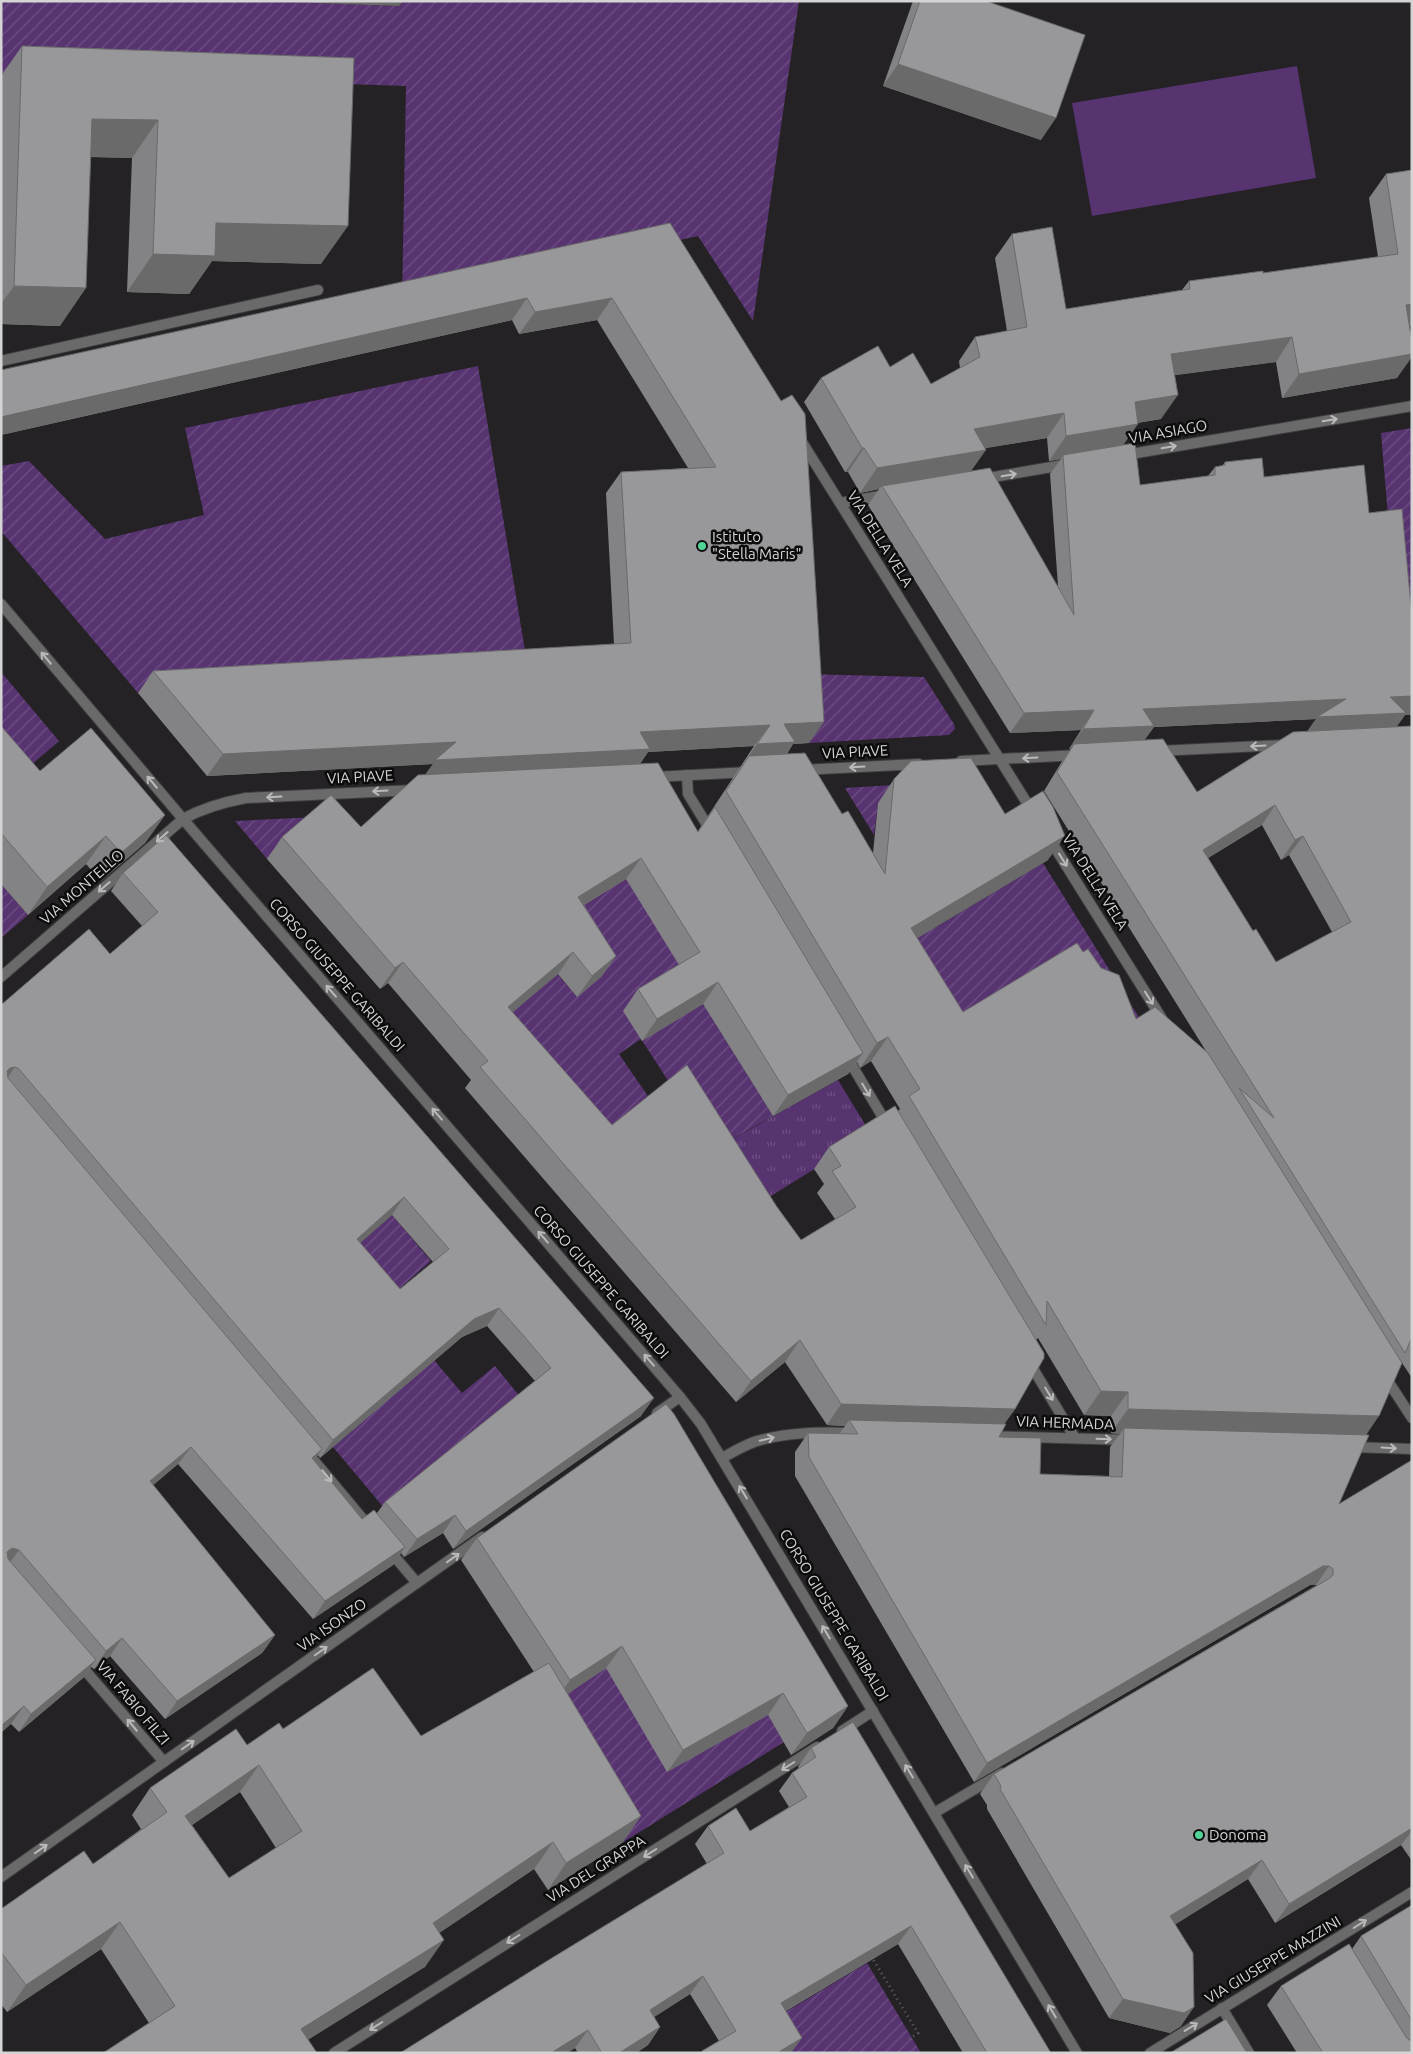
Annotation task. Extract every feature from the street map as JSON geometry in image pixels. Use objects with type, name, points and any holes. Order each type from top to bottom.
[{"type":"street","points":[[1,361],[318,290]]},
{"type":"street","name":"VIA ASIAGO","points":[[1116,456],[1412,406]]},
{"type":"street","name":"VIA DELLA VELA","points":[[793,428],[1169,1030]]},
{"type":"street","points":[[968,482],[1077,463]]},
{"type":"street","points":[[840,503],[900,493]]},
{"type":"street","name":"CORSO GIUSEPPE GARIBALDI","points":[[1,604],[183,819],[680,1397],[722,1458],[1077,2053]]},
{"type":"street","points":[[1149,752],[1295,744]]},
{"type":"street","points":[[950,762],[1090,755]]},
{"type":"street","name":"VIA PIAVE","points":[[786,770],[932,763]]},
{"type":"street","points":[[647,777],[756,772]]},
{"type":"street","points":[[687,775],[688,794],[719,845]]},
{"type":"street","name":"VIA PIAVE","points":[[183,819],[198,811],[229,801],[246,798],[430,789]]},
{"type":"street","name":"VIA MONTELLO","points":[[1,977],[183,819]]},
{"type":"street","points":[[842,1049],[893,1134]]},
{"type":"street","points":[[1026,1356],[1075,1438]]},
{"type":"street","points":[[1380,1368],[1412,1418]]},
{"type":"street","points":[[650,1418],[680,1397]]},
{"type":"street","points":[[722,1458],[754,1442],[771,1438],[796,1434],[858,1433]]},
{"type":"street","name":"VIA HERMADA","points":[[976,1436],[1144,1440]]},
{"type":"street","points":[[296,1440],[417,1583]]},
{"type":"street","points":[[1338,1446],[1412,1449]]},
{"type":"street","name":"VIA ISONZO","points":[[1,1877],[493,1530]]},
{"type":"street","name":"VIA FABIO FILZI","points":[[70,1653],[164,1762]]},
{"type":"street","name":"VIA DEL GRAPPA","points":[[334,2053],[873,1711]]},
{"type":"street","points":[[934,1813],[1015,1766]]},
{"type":"street","name":"VIA GIUSEPPE MAZZINI","points":[[1150,2053],[1222,2008],[1333,1946],[1412,1892]]},
{"type":"street","points":[[1222,2008],[1249,2053]]},
{"type":"path","points":[[868,1951],[918,2033],[906,2041]]},
{"type":"green space","points":[[1,1],[261,1],[399,6],[399,1],[799,1],[753,321],[698,236],[402,301],[406,86],[1,73]]},
{"type":"green space","points":[[1297,66],[1316,178],[1092,216],[1072,103]]},
{"type":"green space","points":[[478,366],[528,669],[138,693],[1,531],[1,466],[29,461],[105,539],[204,515],[185,428]]},
{"type":"green space","points":[[1412,428],[1412,635],[1398,636],[1381,433]]},
{"type":"green space","points":[[1,672],[59,741],[1,791]]},
{"type":"green space","points":[[804,674],[924,677],[954,724],[955,729],[949,735],[809,743]]},
{"type":"green space","points":[[894,785],[878,803],[874,835],[845,788]]},
{"type":"green space","points":[[317,817],[267,859],[235,821]]},
{"type":"green space","points":[[679,846],[685,974],[666,1026],[703,1004],[773,1116],[713,1150],[641,1039],[619,1054],[652,1102],[597,1147],[493,1028],[537,991],[551,966],[577,997],[529,863]]},
{"type":"green space","points":[[1043,863],[1145,1027],[945,1037],[900,925],[933,929]]},
{"type":"green space","points":[[1,884],[28,915],[1,938]]},
{"type":"green space","points":[[838,1080],[871,1134],[750,1209],[713,1150]]},
{"type":"green space","points":[[392,1215],[431,1261],[384,1302],[344,1257]]},
{"type":"green space","points":[[434,1360],[462,1393],[495,1366],[522,1399],[385,1509],[333,1447]]},
{"type":"green space","points":[[623,1657],[745,1676],[784,1742],[622,1843],[550,1696]]},
{"type":"green space","points":[[867,1963],[921,2053],[787,2053],[769,2022]]},
{"type":"building","points":[[920,1],[986,1],[1085,35],[1056,118],[898,64]]},
{"type":"building","points":[[22,46],[354,58],[348,226],[216,223],[215,256],[153,254],[158,120],[92,119],[86,288],[14,286]]},
{"type":"building","points":[[1412,170],[1412,304],[1406,305],[1412,354],[1299,374],[1292,337],[1171,354],[1178,395],[1135,402],[1138,424],[1066,436],[1064,413],[974,429],[986,450],[877,468],[864,448],[862,448],[821,378],[878,346],[890,367],[913,353],[931,384],[980,357],[975,337],[1027,327],[1012,234],[1052,227],[1066,309],[1190,289],[1189,281],[1263,271],[1263,273],[1398,254],[1386,174]]},
{"type":"building","name":"Istituto \"Stella Maris\"","points":[[670,223],[781,401],[792,395],[805,414],[824,722],[784,724],[795,742],[757,744],[770,725],[640,732],[650,749],[435,760],[456,742],[223,754],[153,671],[631,643],[621,472],[716,467],[612,298],[535,312],[527,298],[1,417],[1,370]]},
{"type":"building","points":[[1135,443],[1140,485],[1215,475],[1215,467],[1225,465],[1225,462],[1262,458],[1264,477],[1364,465],[1369,513],[1402,509],[1412,617],[1412,696],[1390,697],[1406,713],[1317,717],[1346,699],[1143,709],[1154,726],[1083,729],[1094,710],[1024,713],[882,486],[990,468],[1074,615],[1063,455]]},
{"type":"building","points":[[1,726],[40,771],[91,728],[165,815],[121,853],[106,836],[47,887],[1,833]]},
{"type":"building","points":[[1412,726],[1412,1337],[1405,1353],[1239,1088],[1274,1118],[1057,772],[1074,744],[1163,739],[1197,792],[1293,732]],"holes":[[[1275,805],[1295,840],[1303,836],[1351,922],[1276,962],[1256,929],[1253,931],[1203,850]]]},
{"type":"building","points":[[805,753],[842,814],[848,811],[885,874],[894,779],[911,761],[971,758],[1005,814],[1043,791],[1053,807],[1065,836],[911,928],[963,1012],[1077,943],[1083,952],[1088,949],[1101,968],[1119,975],[1136,1019],[1155,1007],[1208,1053],[1402,1363],[1379,1416],[1128,1409],[1128,1392],[1101,1391],[1047,1301],[1046,1325],[909,1096],[920,1089],[888,1037],[877,1043],[726,791],[749,756]]},
{"type":"building","points":[[658,763],[698,832],[715,807],[863,1053],[788,1095],[718,982],[657,1019],[638,989],[700,952],[641,858],[578,897],[616,956],[592,976],[573,952],[508,1007],[612,1125],[687,1065],[777,1207],[801,1240],[856,1207],[832,1171],[841,1166],[829,1147],[895,1106],[1044,1353],[1044,1358],[1015,1409],[841,1404],[800,1340],[751,1381],[480,1067],[488,1061],[403,962],[395,968],[282,837],[331,795],[361,827],[418,775]]},
{"type":"building","points":[[166,835],[654,1398],[466,1531],[455,1515],[417,1539],[385,1502],[551,1368],[523,1335],[499,1308],[474,1319],[333,1440],[19,1069],[15,1067],[10,1068],[7,1071],[8,1078],[322,1449],[312,1458],[362,1519],[374,1510],[405,1547],[325,1601],[191,1447],[150,1481],[275,1635],[177,1701],[122,1638],[106,1651],[19,1550],[12,1548],[7,1552],[8,1559],[96,1660],[31,1714],[24,1706],[1,1726],[1,1005],[89,929],[110,954],[158,912],[123,873]],"holes":[[[404,1197],[449,1249],[400,1289],[357,1239]]]},
{"type":"building","points":[[666,1404],[674,1414],[848,1706],[807,1733],[783,1693],[683,1750],[622,1646],[570,1680],[477,1538]]},
{"type":"building","points":[[849,1420],[1006,1424],[999,1437],[1041,1438],[1040,1474],[1122,1477],[1124,1428],[1369,1435],[1339,1504],[1412,1460],[1412,1828],[1289,1904],[1262,1860],[1170,1916],[1193,1953],[1194,2007],[1184,2013],[1123,1999],[1000,1789],[1001,1786],[994,1774],[1330,1578],[1333,1575],[1333,1569],[1329,1566],[1323,1566],[987,1763],[809,1457],[808,1433],[858,1434]]},
{"type":"building","points":[[549,1663],[641,1816],[566,1863],[553,1842],[433,1923],[444,1940],[301,2029],[317,2053],[103,2053],[175,2006],[120,1922],[26,1985],[1,1952],[1,1909],[84,1851],[93,1864],[167,1812],[150,1788],[236,1729],[247,1745],[279,1723],[283,1729],[373,1668],[421,1736]],"holes":[[[259,1765],[302,1831],[229,1878],[185,1816]]]},
{"type":"building","points":[[853,1722],[1051,2053],[987,2053],[911,1926],[781,2003],[802,2038],[777,2053],[703,2053],[702,2051],[736,2031],[703,1976],[650,2010],[660,2027],[619,2053],[602,2053],[588,2030],[551,2053],[400,2053],[724,1853],[708,1826],[736,1808],[750,1831],[807,1797],[792,1773],[816,1757],[811,1748]]},
{"type":"building","points":[[1412,1905],[1412,2021],[1361,1936]]},
{"type":"building","points":[[1349,1944],[1406,2037],[1412,2040],[1412,2053],[1323,2053],[1281,1986]]},
{"type":"building","points":[[1226,2019],[1247,2053],[1170,2053]]},
{"type":"place","name":"Istituto \"Stella Maris\"","points":[[702,546]]},
{"type":"place","name":"Donoma","points":[[1199,1835]]}]
